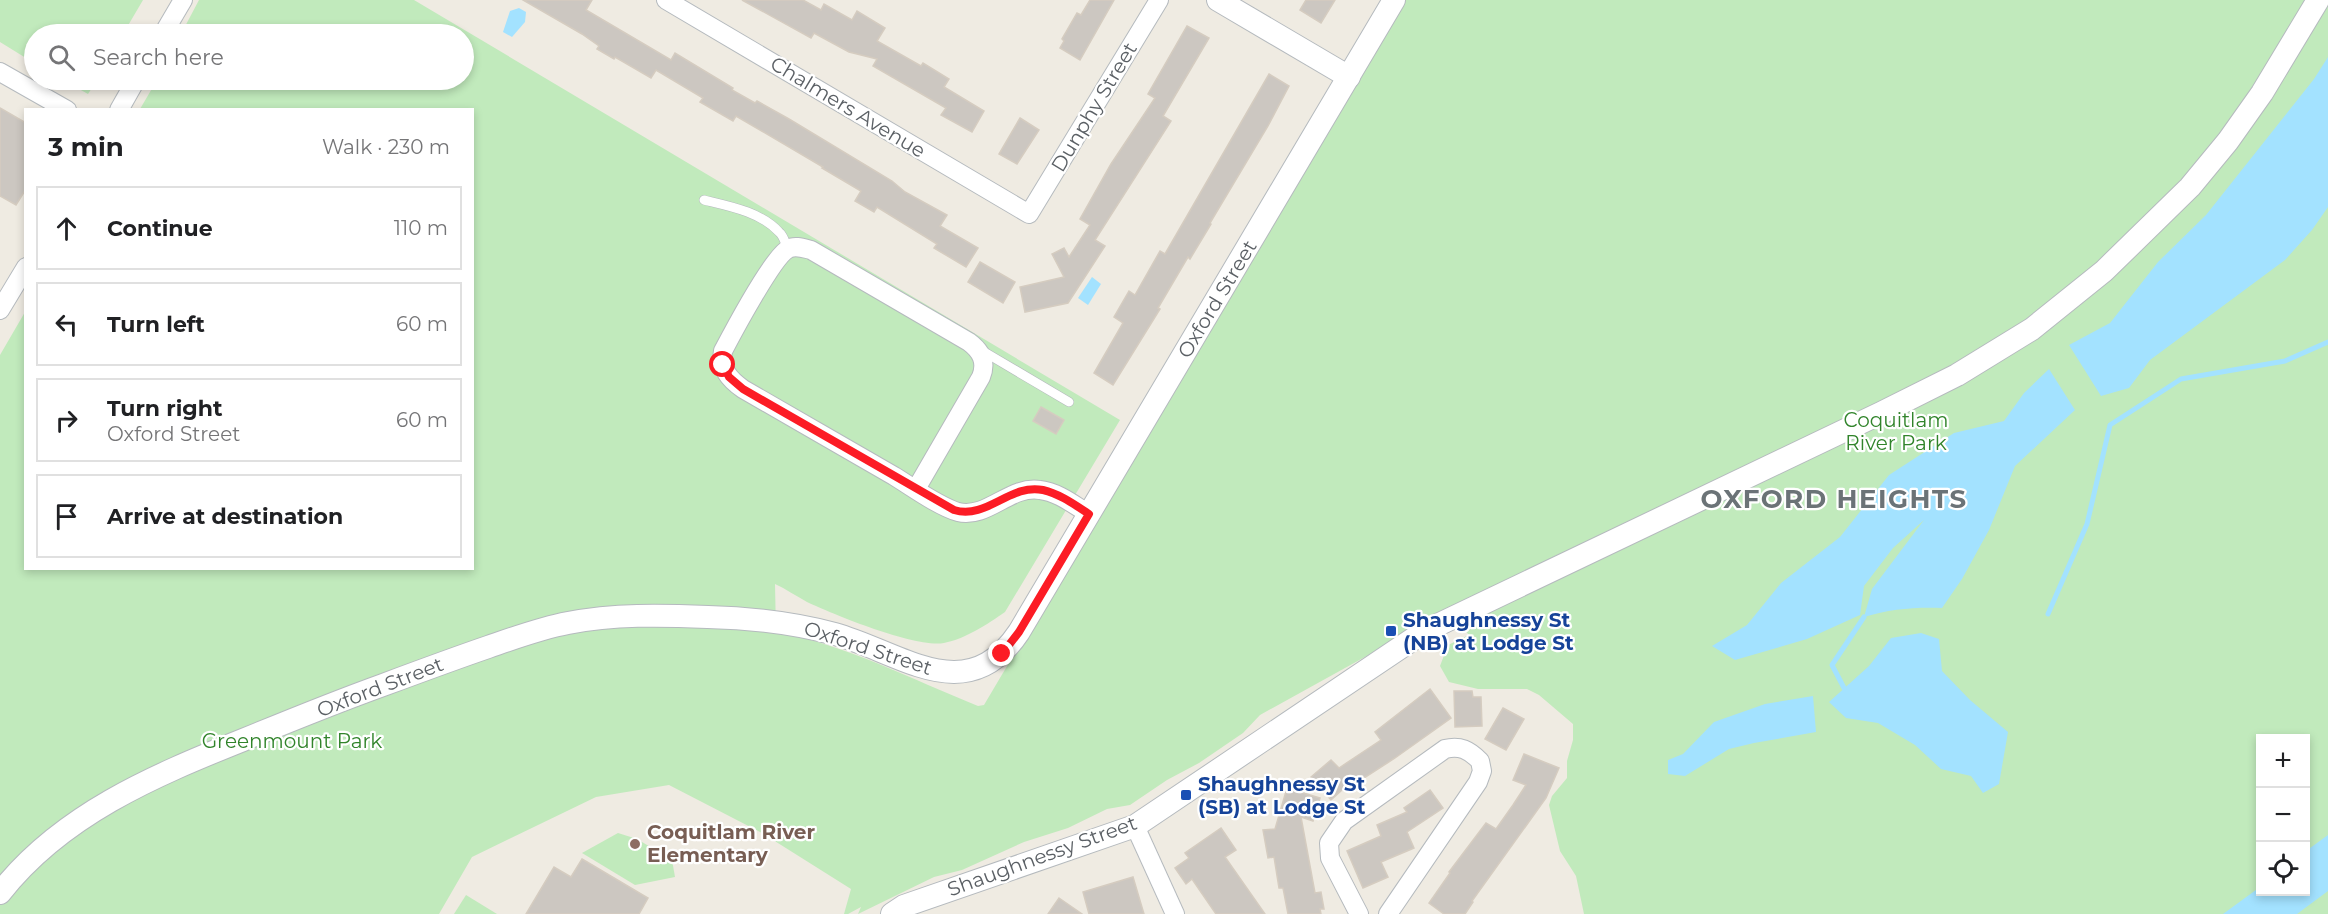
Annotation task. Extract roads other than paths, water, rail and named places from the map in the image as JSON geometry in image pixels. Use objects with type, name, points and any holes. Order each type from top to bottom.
[{"type":"street","points":[[169,24],[183,0]]},
{"type":"street","name":"Chalmers Avenue","points":[[666,0],[1029,214]]},
{"type":"street","name":"Dunphy Street","points":[[1029,214],[1159,0]]},
{"type":"street","points":[[1218,0],[1349,77]]},
{"type":"street","name":"Oxford Street","points":[[0,893],[27,861],[58,834],[97,808],[149,780],[347,698],[513,638],[568,623],[632,616],[699,616],[790,624],[838,635],[939,672],[964,673],[999,657],[1014,639],[1394,0]]},
{"type":"street","name":"Shaughnessy Street","points":[[892,914],[904,906],[1134,826],[1425,631],[1881,413],[1957,375],[2032,329],[2104,272],[2190,187],[2228,141],[2262,93],[2318,0]]},
{"type":"street","points":[[0,72],[24,86]]},
{"type":"street","points":[[32,90],[63,108]]},
{"type":"street","points":[[120,108],[130,90]]},
{"type":"street","points":[[916,489],[981,377],[983,359],[969,342],[811,250],[795,247],[788,249],[774,264],[723,351],[722,358],[729,377],[743,389],[916,489],[954,510],[966,513],[982,509],[1017,492],[1042,490],[1058,496],[1089,514]]},
{"type":"street","points":[[0,310],[24,270]]},
{"type":"street","points":[[1359,914],[1328,851],[1331,837],[1344,821],[1445,749],[1455,747],[1465,749],[1480,761],[1482,771],[1478,782],[1388,914]]},
{"type":"street","points":[[1134,826],[1175,914]]},
{"type":"lane","points":[[704,200],[732,207],[759,218],[779,231],[788,249]]},
{"type":"lane","points":[[969,342],[1069,402]]},
{"type":"water","points":[[519,8],[526,12],[525,22],[512,37],[503,32],[510,11]]},
{"type":"water","points":[[2328,57],[2328,207],[2312,230],[2285,260],[2150,360],[2129,388],[2101,396],[2069,345],[2110,323],[2158,262],[2206,215],[2314,79]]},
{"type":"water","points":[[1092,277],[1101,284],[1088,305],[1078,298]]},
{"type":"water","points":[[2049,369],[2075,410],[2015,466],[1989,530],[1962,579],[1942,608],[1903,609],[1864,617],[1872,589],[1924,520],[1893,548],[1864,586],[1860,615],[1807,639],[1735,660],[1712,646],[1747,625],[1781,583],[1840,537],[1889,475],[1954,433],[2004,421],[2024,393]]},
{"type":"water","points":[[1921,633],[1939,639],[1942,671],[1970,700],[2008,732],[1999,784],[1983,793],[1971,776],[1941,769],[1915,745],[1878,723],[1846,718],[1829,702],[1869,666],[1891,638]]},
{"type":"water","points":[[1813,696],[1816,732],[1729,749],[1685,776],[1668,774],[1668,760],[1683,754],[1714,722],[1765,704]]},
{"type":"water","points":[[2328,835],[2328,891],[2297,914],[2223,914],[2256,890],[2256,896],[2310,896],[2310,848]]},
{"type":"waterway","points":[[2048,614],[2087,524],[2110,425],[2181,379],[2285,361],[2328,342]]},
{"type":"waterway","points":[[1844,688],[1832,665],[1864,617]]},
{"type":"place","name":"Shaughnessy St (NB) at Lodge St","points":[[1391,631]]},
{"type":"place","name":"Shaughnessy St (SB) at Lodge St","points":[[1186,795]]},
{"type":"place","name":"Coquitlam River Elementary","points":[[635,844]]},
{"type":"district","name":"OXFORD HEIGHTS","points":[[1834,499]]},
{"type":"park label","name":"Coquitlam River Park","points":[[1896,432]]},
{"type":"park label","name":"Greenmount Park","points":[[292,741]]}]
